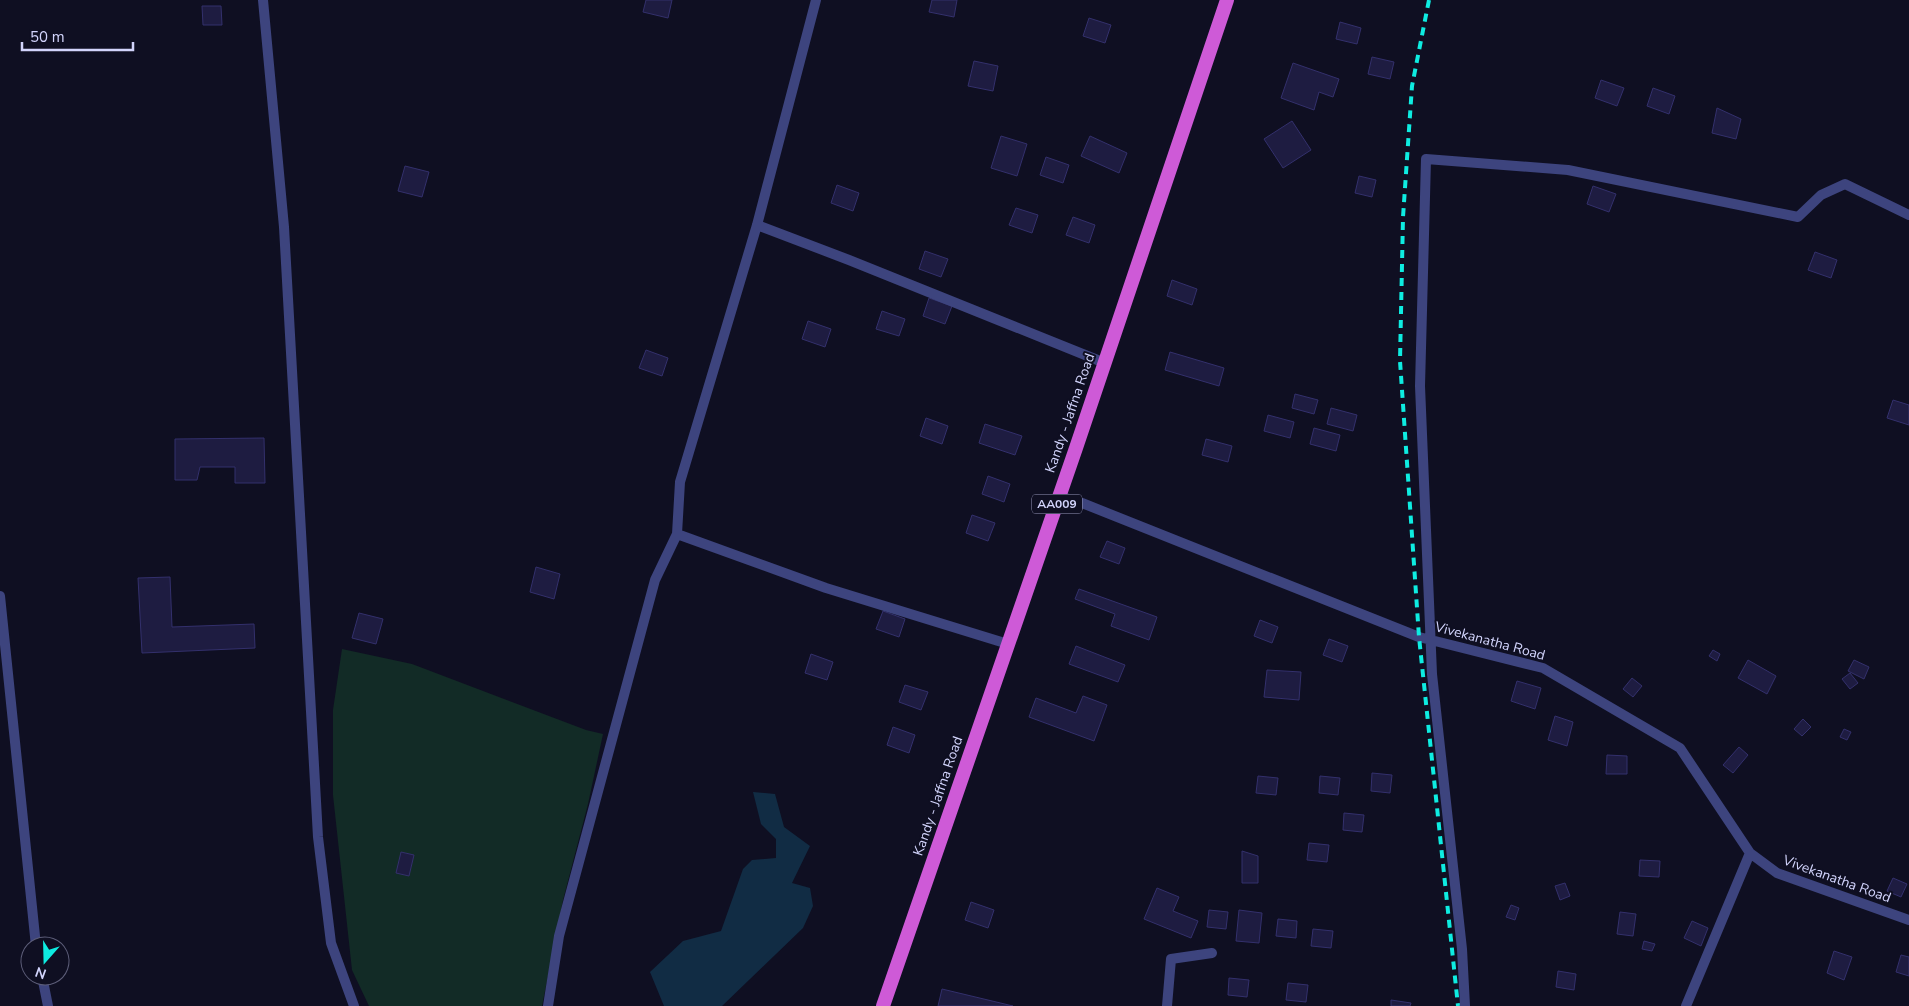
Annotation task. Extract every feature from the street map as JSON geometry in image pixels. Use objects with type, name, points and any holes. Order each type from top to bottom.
[{"type":"highway","name":"Kandy - Jaffna Road","points":[[883,1006],[1105,362],[1227,0]]},
{"type":"street","points":[[263,0],[284,227],[318,837],[331,943],[354,1006]]},
{"type":"street","points":[[548,1006],[559,936],[655,580],[677,534],[680,482],[757,225],[816,0]]},
{"type":"street","points":[[1465,1006],[1462,949],[1432,674],[1420,386],[1426,160],[1568,170],[1798,218],[1821,195],[1845,184],[1909,215]]},
{"type":"street","points":[[757,225],[1105,362]]},
{"type":"street","name":"Vivekanatha Road","points":[[1059,496],[1082,503],[1419,637],[1543,668],[1680,748],[1750,853],[1777,873],[1909,920]]},
{"type":"street","points":[[677,534],[826,588],[1008,644]]},
{"type":"street","points":[[0,596],[35,936]]},
{"type":"street","points":[[1686,1006],[1750,853]]},
{"type":"street","points":[[1166,1006],[1171,960],[1212,953]]},
{"type":"street","points":[[44,986],[48,1006]]},
{"type":"green space","points":[[342,649],[412,664],[586,730],[603,734],[588,804],[563,900],[542,1006],[369,1006],[352,970],[333,795],[333,710]]},
{"type":"water","points":[[753,792],[775,794],[784,827],[810,846],[792,883],[810,888],[813,906],[803,928],[722,1006],[664,1006],[650,972],[683,941],[721,931],[743,869],[752,860],[776,858],[776,839],[761,824]]},
{"type":"building","points":[[646,0],[672,0],[668,18],[643,12]]},
{"type":"building","points":[[932,0],[957,0],[954,17],[929,12]]},
{"type":"building","points":[[202,6],[221,6],[222,25],[203,25]]},
{"type":"building","points":[[1089,18],[1111,25],[1105,43],[1083,36]]},
{"type":"building","points":[[1340,22],[1361,28],[1357,44],[1336,39]]},
{"type":"building","points":[[1372,57],[1394,62],[1390,79],[1368,74]]},
{"type":"building","points":[[974,61],[998,66],[993,91],[968,86]]},
{"type":"building","points":[[1293,63],[1339,79],[1333,97],[1319,92],[1314,110],[1281,98]]},
{"type":"building","points":[[1601,80],[1624,88],[1617,106],[1595,98]]},
{"type":"building","points":[[1653,88],[1675,96],[1669,114],[1647,106]]},
{"type":"building","points":[[1717,108],[1741,119],[1736,139],[1712,133]]},
{"type":"building","points":[[1292,121],[1311,150],[1283,168],[1264,139]]},
{"type":"building","points":[[1001,136],[1027,144],[1017,176],[991,168]]},
{"type":"building","points":[[1090,136],[1127,153],[1119,173],[1081,156]]},
{"type":"building","points":[[1046,157],[1069,165],[1063,183],[1040,175]]},
{"type":"building","points":[[405,166],[429,172],[422,197],[398,191]]},
{"type":"building","points":[[1359,176],[1376,180],[1372,197],[1355,193]]},
{"type":"building","points":[[837,185],[859,193],[853,211],[831,203]]},
{"type":"building","points":[[1593,186],[1616,194],[1609,212],[1587,204]]},
{"type":"building","points":[[1016,208],[1038,215],[1032,233],[1009,225]]},
{"type":"building","points":[[1073,217],[1095,225],[1089,243],[1066,235]]},
{"type":"building","points":[[925,251],[948,259],[941,277],[919,269]]},
{"type":"building","points":[[1815,252],[1837,260],[1831,278],[1808,270]]},
{"type":"building","points":[[1172,280],[1197,289],[1192,305],[1167,296]]},
{"type":"building","points":[[929,298],[952,306],[945,324],[923,316]]},
{"type":"building","points":[[882,311],[905,319],[899,336],[876,329]]},
{"type":"building","points":[[808,321],[831,329],[825,347],[802,339]]},
{"type":"building","points":[[646,350],[668,358],[662,376],[639,368]]},
{"type":"building","points":[[1170,352],[1224,368],[1219,386],[1165,370]]},
{"type":"building","points":[[1295,394],[1318,400],[1314,414],[1292,408]]},
{"type":"building","points":[[1893,400],[1909,405],[1909,425],[1887,418]]},
{"type":"building","points":[[1331,408],[1357,415],[1353,431],[1327,424]]},
{"type":"building","points":[[1268,415],[1294,422],[1290,438],[1264,431]]},
{"type":"building","points":[[926,418],[948,426],[942,444],[920,436]]},
{"type":"building","points":[[985,424],[1022,436],[1015,455],[979,443]]},
{"type":"building","points":[[1314,428],[1340,435],[1336,451],[1310,444]]},
{"type":"building","points":[[264,438],[265,483],[235,483],[235,467],[200,467],[197,480],[175,480],[175,439]]},
{"type":"building","points":[[1206,439],[1232,446],[1228,462],[1202,455]]},
{"type":"building","points":[[988,476],[1010,484],[1004,502],[982,494]]},
{"type":"building","points":[[972,515],[995,523],[988,541],[966,533]]},
{"type":"building","points":[[1107,541],[1125,548],[1119,564],[1100,557]]},
{"type":"building","points":[[536,567],[560,574],[554,599],[530,592]]},
{"type":"building","points":[[170,577],[172,627],[254,624],[255,648],[142,653],[138,578]]},
{"type":"building","points":[[1079,589],[1157,617],[1149,640],[1111,626],[1115,614],[1075,599]]},
{"type":"building","points":[[883,611],[905,619],[899,637],[876,629]]},
{"type":"building","points":[[359,613],[383,619],[376,644],[352,638]]},
{"type":"building","points":[[1260,620],[1278,627],[1272,643],[1254,636]]},
{"type":"building","points":[[1329,639],[1348,646],[1342,662],[1323,655]]},
{"type":"building","points":[[1076,646],[1125,665],[1118,682],[1069,664]]},
{"type":"building","points":[[1713,650],[1720,654],[1717,661],[1709,656]]},
{"type":"building","points":[[811,654],[833,662],[827,680],[805,673]]},
{"type":"building","points":[[1748,660],[1776,676],[1767,694],[1738,678]]},
{"type":"building","points":[[1854,660],[1869,667],[1864,679],[1848,671]]},
{"type":"building","points":[[1267,670],[1301,672],[1299,700],[1264,697]]},
{"type":"building","points":[[1850,673],[1858,683],[1850,689],[1842,679]]},
{"type":"building","points":[[1632,678],[1642,686],[1633,697],[1623,689]]},
{"type":"building","points":[[1517,681],[1541,688],[1535,709],[1511,701]]},
{"type":"building","points":[[905,685],[928,692],[921,710],[899,702]]},
{"type":"building","points":[[1083,696],[1107,705],[1094,741],[1029,717],[1036,698],[1076,713]]},
{"type":"building","points":[[1555,716],[1573,722],[1567,746],[1548,740]]},
{"type":"building","points":[[1803,719],[1811,727],[1802,736],[1794,729]]},
{"type":"building","points":[[893,727],[915,735],[909,753],[887,745]]},
{"type":"building","points":[[1844,729],[1851,732],[1847,740],[1840,737]]},
{"type":"building","points":[[1739,747],[1748,755],[1733,773],[1723,765]]},
{"type":"building","points":[[1607,755],[1627,756],[1627,774],[1606,774]]},
{"type":"building","points":[[1372,773],[1392,775],[1390,793],[1371,791]]},
{"type":"building","points":[[1258,776],[1278,778],[1276,795],[1256,793]]},
{"type":"building","points":[[1320,776],[1340,778],[1338,795],[1319,793]]},
{"type":"building","points":[[1344,813],[1364,815],[1362,832],[1343,830]]},
{"type":"building","points":[[1309,843],[1329,845],[1327,862],[1307,860]]},
{"type":"building","points":[[1242,851],[1258,856],[1258,883],[1242,883]]},
{"type":"building","points":[[401,852],[414,855],[409,876],[396,873]]},
{"type":"building","points":[[1640,860],[1660,861],[1659,877],[1639,876]]},
{"type":"building","points":[[1893,878],[1907,884],[1901,897],[1887,891]]},
{"type":"building","points":[[1565,883],[1570,896],[1560,900],[1555,886]]},
{"type":"building","points":[[1157,888],[1179,897],[1173,911],[1198,921],[1191,938],[1144,919]]},
{"type":"building","points":[[971,902],[994,910],[988,928],[965,920]]},
{"type":"building","points":[[1511,905],[1519,908],[1515,920],[1506,917]]},
{"type":"building","points":[[1209,910],[1228,912],[1226,929],[1207,927]]},
{"type":"building","points":[[1239,910],[1262,913],[1259,943],[1236,941]]},
{"type":"building","points":[[1620,912],[1636,914],[1633,936],[1617,934]]},
{"type":"building","points":[[1278,919],[1297,921],[1296,938],[1276,936]]},
{"type":"building","points":[[1692,921],[1708,928],[1701,946],[1684,938]]},
{"type":"building","points":[[1313,929],[1333,931],[1331,948],[1311,946]]},
{"type":"building","points":[[1644,941],[1655,944],[1652,951],[1642,949]]},
{"type":"building","points":[[1834,951],[1852,957],[1844,980],[1827,973]]},
{"type":"building","points":[[1901,955],[1909,957],[1909,976],[1896,972]]},
{"type":"building","points":[[1558,971],[1576,974],[1574,990],[1556,987]]},
{"type":"building","points":[[1229,978],[1249,980],[1247,997],[1228,995]]},
{"type":"building","points":[[1288,983],[1308,985],[1306,1002],[1286,1000]]},
{"type":"building","points":[[942,989],[1013,1006],[938,1006]]},
{"type":"building","points":[[1391,1000],[1411,1003],[1410,1006],[1391,1006]]},
{"type":"railway","points":[[1429,0],[1412,86],[1403,217],[1400,361],[1419,637],[1458,1006]]}]
